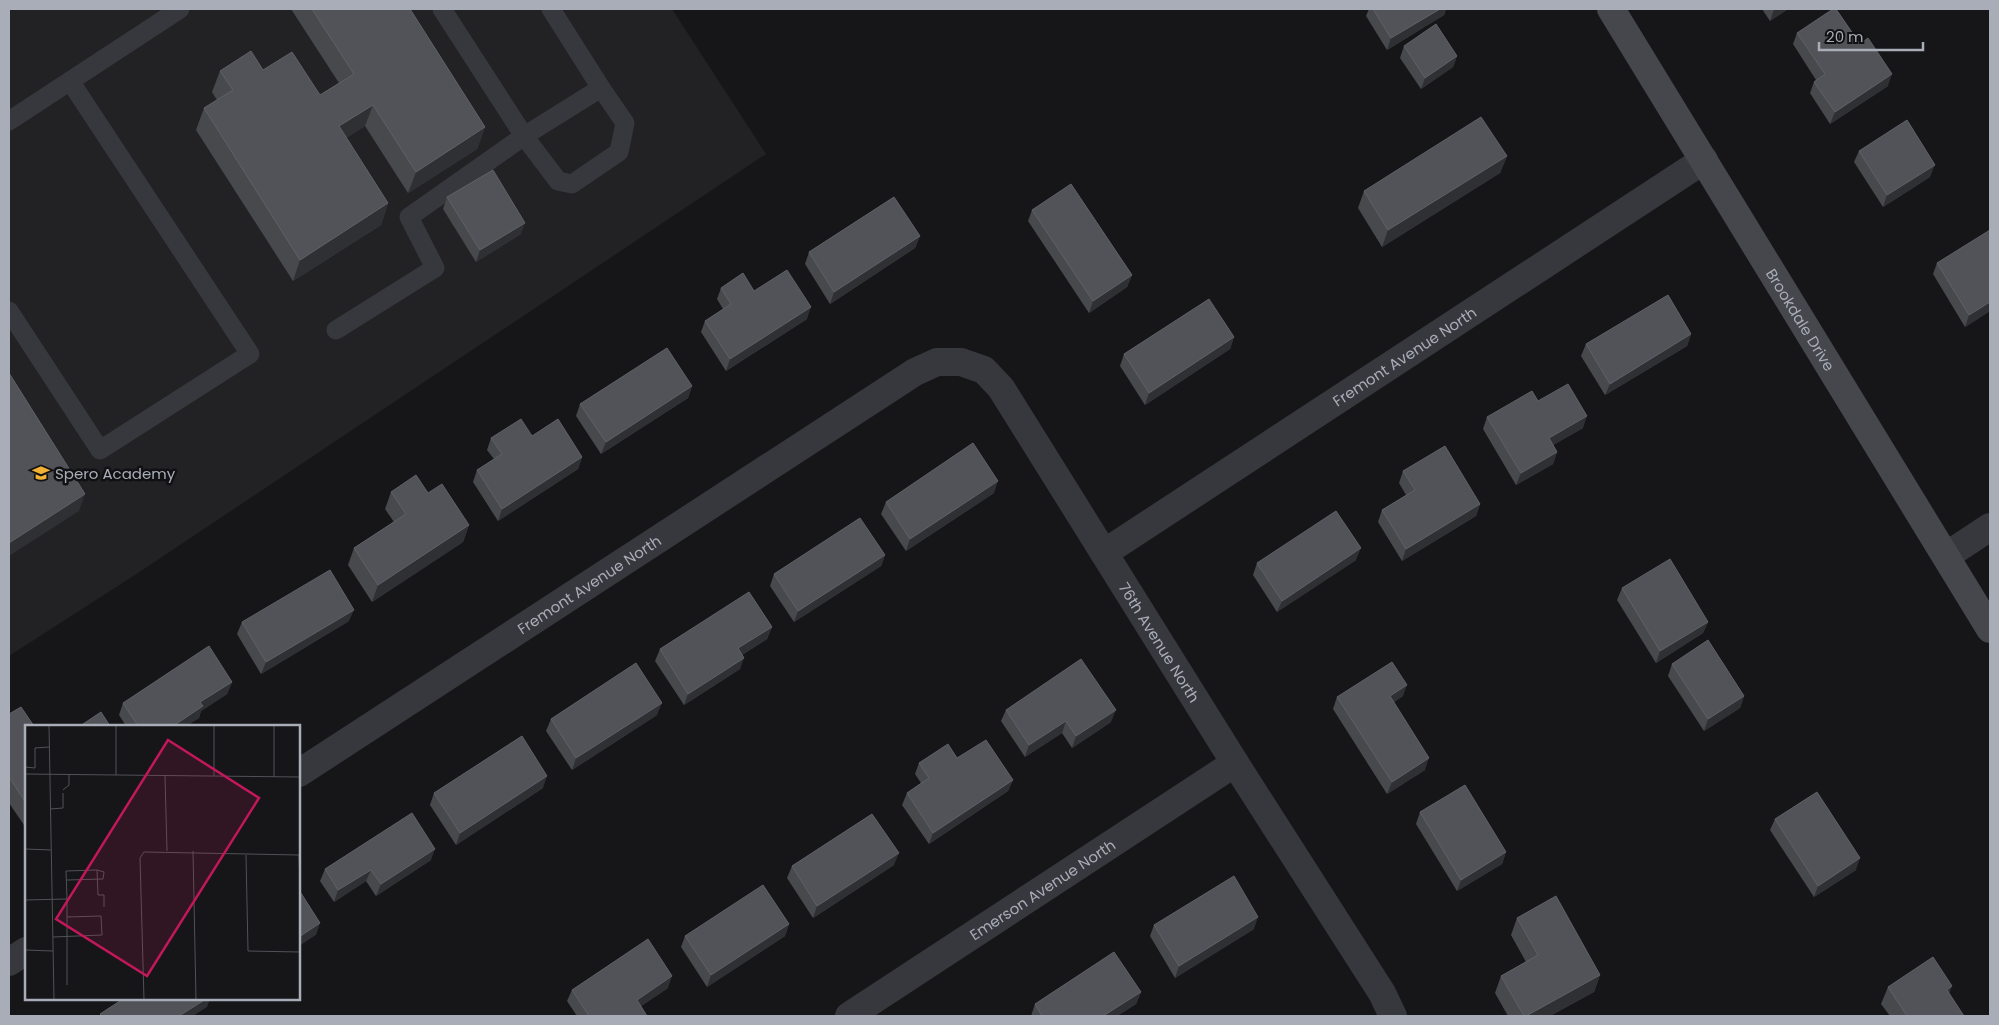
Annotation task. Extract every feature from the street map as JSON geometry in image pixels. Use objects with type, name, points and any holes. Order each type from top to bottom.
[{"type":"street","name":"Brookdale Drive","points":[[1611,9],[1990,629]]},
{"type":"street","name":"Fremont Avenue North","points":[[1104,553],[1704,160]]},
{"type":"street","name":"76th Avenue North","points":[[879,395],[915,372],[938,362],[961,362],[984,370],[1001,388],[1382,993],[1393,1016]]},
{"type":"street","name":"Fremont Avenue North","points":[[300,772],[879,395]]},
{"type":"street","points":[[1946,556],[1990,528]]},
{"type":"street","name":"Emerson Avenue North","points":[[849,1016],[1236,763]]},
{"type":"street","points":[[9,962],[25,952]]},
{"type":"lane","points":[[9,121],[180,9]]},
{"type":"lane","points":[[442,9],[524,136],[558,181],[572,184],[619,152],[625,123],[551,9]]},
{"type":"lane","points":[[9,311],[100,450],[250,354],[70,81]]},
{"type":"lane","points":[[336,330],[435,268],[408,217],[524,136],[601,88]]},
{"type":"shaded area","points":[[9,9],[672,9],[766,154],[138,573],[9,656]]},
{"type":"building","points":[[312,9],[410,9],[485,127],[416,172],[373,105],[339,126],[388,203],[300,260],[204,108],[233,90],[220,71],[251,51],[263,70],[292,52],[320,95],[354,74]]},
{"type":"building","points":[[1373,9],[1440,9],[1391,38]]},
{"type":"building","points":[[1833,9],[1836,9],[1860,44],[1868,38],[1892,74],[1835,112],[1814,82],[1825,74],[1797,33]]},
{"type":"building","points":[[1436,24],[1457,56],[1425,78],[1404,46]]},
{"type":"building","points":[[1481,117],[1507,156],[1388,230],[1364,191]]},
{"type":"building","points":[[1907,120],[1935,165],[1887,195],[1859,151]]},
{"type":"building","points":[[493,170],[525,223],[480,250],[447,197]]},
{"type":"building","points":[[1071,184],[1132,275],[1093,301],[1032,210]]},
{"type":"building","points":[[894,197],[920,236],[834,292],[809,252]]},
{"type":"building","points":[[1990,230],[1990,302],[1969,315],[1937,263]]},
{"type":"building","points":[[787,270],[811,307],[730,359],[705,321],[731,304],[721,288],[743,273],[754,291]]},
{"type":"building","points":[[1668,295],[1691,334],[1610,384],[1586,344]]},
{"type":"building","points":[[1209,299],[1234,337],[1149,393],[1124,354]]},
{"type":"building","points":[[667,348],[692,386],[606,442],[580,404]]},
{"type":"building","points":[[9,373],[85,494],[9,543]]},
{"type":"building","points":[[1568,384],[1587,416],[1549,438],[1557,452],[1521,473],[1487,417],[1532,391],[1538,401]]},
{"type":"building","points":[[521,419],[532,436],[558,419],[582,457],[502,509],[477,470],[502,454],[491,438]]},
{"type":"building","points":[[973,443],[998,481],[910,539],[886,502]]},
{"type":"building","points":[[1445,446],[1480,504],[1406,549],[1382,510],[1415,490],[1403,471]]},
{"type":"building","points":[[416,475],[428,493],[442,484],[469,525],[378,585],[354,548],[406,514],[391,492]]},
{"type":"building","points":[[1336,511],[1361,548],[1282,601],[1257,563]]},
{"type":"building","points":[[860,518],[885,555],[798,611],[774,574]]},
{"type":"building","points":[[1670,559],[1708,622],[1660,651],[1622,588]]},
{"type":"building","points":[[330,570],[354,610],[266,662],[242,622]]},
{"type":"building","points":[[749,592],[772,627],[738,648],[744,658],[688,694],[660,649]]},
{"type":"building","points":[[1708,640],[1744,696],[1708,719],[1672,664]]},
{"type":"building","points":[[209,646],[232,682],[200,702],[203,706],[174,725],[137,725],[123,703]]},
{"type":"building","points":[[1081,659],[1116,710],[1076,736],[1066,721],[1029,745],[1006,710]]},
{"type":"building","points":[[1392,662],[1407,685],[1390,696],[1429,758],[1392,782],[1337,697]]},
{"type":"building","points":[[636,663],[662,703],[576,758],[551,719]]},
{"type":"building","points":[[21,707],[33,725],[25,725],[25,801],[9,777],[9,714]]},
{"type":"building","points":[[101,712],[109,725],[82,725]]},
{"type":"building","points":[[522,736],[547,776],[460,833],[434,793]]},
{"type":"building","points":[[986,740],[1013,780],[933,833],[907,793],[929,778],[919,763],[948,744],[957,758]]},
{"type":"building","points":[[1465,785],[1506,852],[1461,880],[1420,812]]},
{"type":"building","points":[[1817,792],[1860,858],[1818,886],[1775,819]]},
{"type":"building","points":[[412,813],[435,849],[381,884],[371,870],[338,890],[325,869]]},
{"type":"building","points":[[872,814],[899,853],[817,906],[792,866]]},
{"type":"building","points":[[1234,876],[1258,917],[1179,966],[1154,925]]},
{"type":"building","points":[[763,885],[789,924],[711,975],[685,936]]},
{"type":"building","points":[[300,892],[320,923],[300,936]]},
{"type":"building","points":[[1556,896],[1600,975],[1524,1016],[1501,976],[1538,955],[1517,918]]},
{"type":"building","points":[[648,939],[672,976],[637,1000],[647,1016],[589,1016],[572,990]]},
{"type":"building","points":[[1114,952],[1141,992],[1103,1016],[1042,1016],[1035,1004]]},
{"type":"building","points":[[1933,957],[1952,986],[1947,990],[1964,1016],[1907,1016],[1888,987]]},
{"type":"building","points":[[121,1000],[204,1000],[179,1016],[102,1016],[100,1014]]},
{"type":"place","name":"Spero Academy","points":[[41,473]]}]
